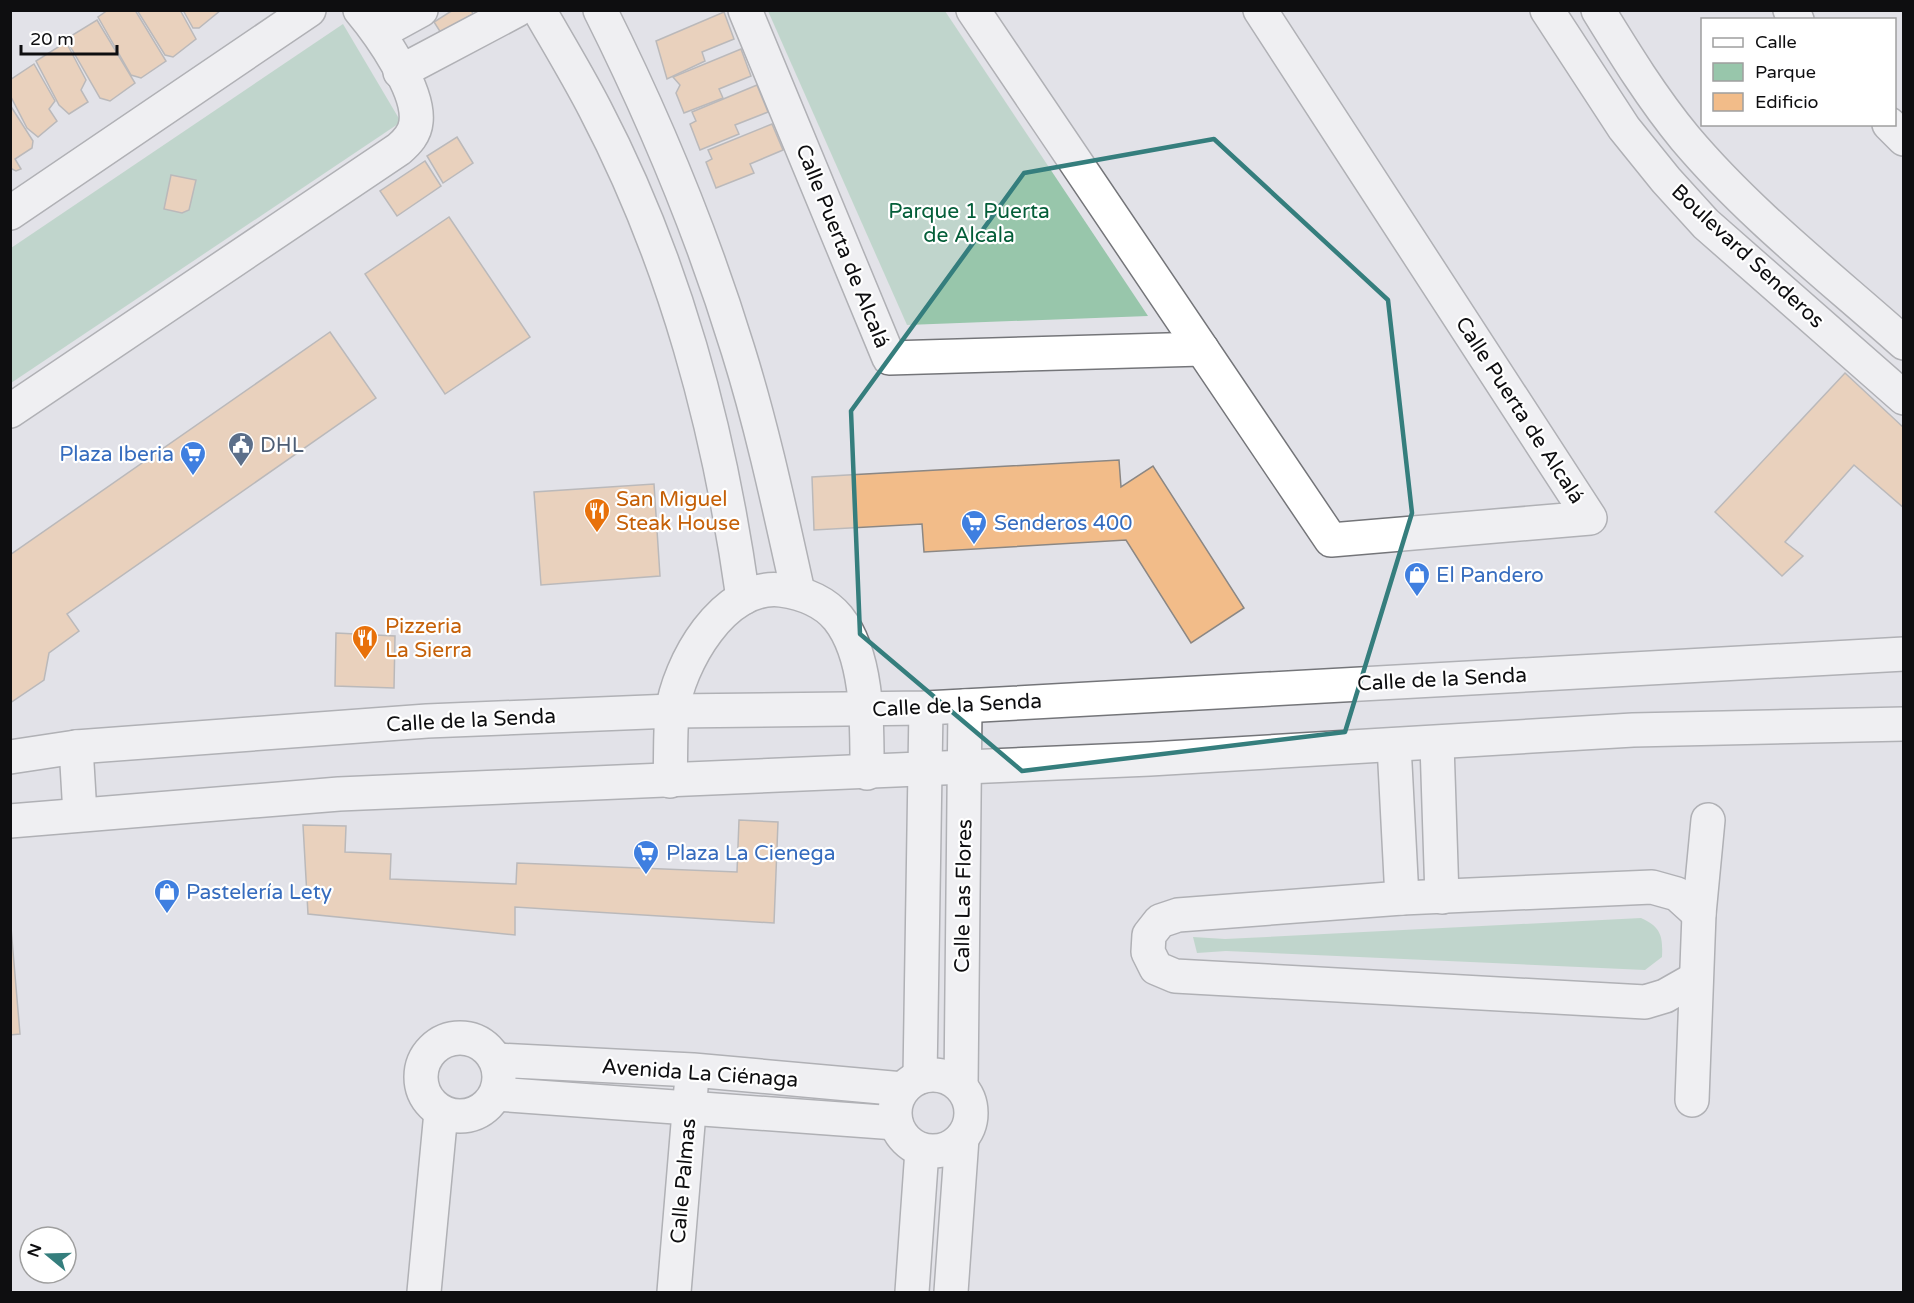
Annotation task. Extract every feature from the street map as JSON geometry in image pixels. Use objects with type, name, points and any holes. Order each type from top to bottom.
[{"type":"street","points":[[10,213],[309,10]]},
{"type":"street","points":[[10,411],[399,149],[410,139],[416,124],[416,112],[400,72],[369,22],[421,10]]},
{"type":"street","points":[[400,72],[518,10]]},
{"type":"street","points":[[539,10],[596,109],[647,222],[689,339],[721,459],[742,598]]},
{"type":"street","points":[[600,10],[665,150],[706,254],[738,350],[766,448],[798,592]]},
{"type":"street","name":"Calle Puerta de Alcalá","points":[[745,10],[889,358],[1202,349]]},
{"type":"street","name":"Calle Puerta de Alcalá","points":[[973,10],[1331,540],[1590,518],[1260,10]]},
{"type":"street","name":"Boulevard Senderos","points":[[1547,10],[1624,128],[1665,180],[1706,224],[1904,398]]},
{"type":"street","name":"Boulevard Senderos","points":[[1598,10],[1635,69],[1678,127],[1730,187],[1904,343]]},
{"type":"street","points":[[1891,126],[1904,139]]},
{"type":"street","points":[[721,459],[766,448]]},
{"type":"street","points":[[670,781],[672,711],[684,671],[696,648],[714,621],[742,598],[772,589],[798,592],[825,606],[838,619],[855,653],[867,710],[867,773]]},
{"type":"street","name":"Calle de la Senda","points":[[10,757],[76,747],[427,721],[672,711],[926,708],[1904,654]]},
{"type":"street","name":"Calle Las Flores","points":[[961,1086],[965,706]]},
{"type":"street","name":"Calle Las Flores","points":[[912,1083],[926,708]]},
{"type":"street","points":[[10,821],[339,794],[770,775],[867,773],[1437,744],[1633,730],[1904,724]]},
{"type":"street","points":[[1437,744],[1442,897]]},
{"type":"street","points":[[1394,745],[1402,898]]},
{"type":"street","points":[[76,747],[80,814]]},
{"type":"street","points":[[1692,1100],[1695,978],[1708,820]]},
{"type":"street","points":[[1695,978],[1665,996],[1645,1002],[1175,976],[1156,968],[1148,952],[1149,935],[1160,921],[1178,915],[1402,898],[1652,887],[1677,894],[1699,914]]},
{"type":"street","points":[[459,1038],[474,1040],[487,1048],[496,1060],[498,1076],[496,1094],[487,1107],[473,1115],[457,1117],[441,1112],[430,1103],[422,1090],[421,1075],[424,1061],[433,1049],[445,1041],[459,1038]]},
{"type":"street","name":"Avenida La Ciénaga","points":[[496,1060],[912,1083]]},
{"type":"street","name":"Calle Palmas","points":[[674,1293],[693,1070]]},
{"type":"street","points":[[951,1293],[962,1138],[971,1118],[967,1095],[961,1086],[948,1078],[934,1074],[912,1083],[897,1099],[896,1123],[910,1144],[922,1150],[944,1150],[962,1138]]},
{"type":"street","name":"Avenida La Ciénaga","points":[[496,1094],[896,1123]]},
{"type":"street","points":[[424,1293],[441,1112]]},
{"type":"street","points":[[912,1293],[922,1150]]},
{"type":"highlighted area","points":[[1214,139],[1388,300],[1412,513],[1345,732],[1022,771],[860,634],[851,411],[1024,173]]},
{"type":"green space","name":"Parque 1 Puerta de Alcala","points":[[768,11],[945,11],[1148,316],[907,325]]},
{"type":"green space","points":[[343,24],[401,122],[11,383],[11,248]]},
{"type":"green space","points":[[1641,918],[1657,929],[1662,943],[1662,957],[1645,970],[1226,951],[1197,953],[1193,937],[1225,939]]},
{"type":"building","points":[[108,10],[135,10],[166,61],[141,78],[131,75],[98,17]]},
{"type":"building","points":[[137,10],[180,10],[196,39],[173,57],[165,55]]},
{"type":"building","points":[[183,10],[221,10],[199,28],[193,28]]},
{"type":"building","points":[[453,10],[471,10],[473,14],[441,33],[434,22]]},
{"type":"building","points":[[724,12],[734,39],[702,52],[705,61],[667,79],[656,41]]},
{"type":"building","points":[[97,20],[135,83],[110,101],[100,98],[66,39]]},
{"type":"building","points":[[66,42],[86,80],[81,90],[88,102],[69,114],[59,105],[36,61]]},
{"type":"building","points":[[741,49],[751,76],[719,89],[723,98],[684,113],[676,93],[680,85],[673,77]]},
{"type":"building","points":[[34,64],[55,101],[49,109],[57,121],[38,137],[27,128],[10,95],[10,80]]},
{"type":"building","points":[[757,85],[768,112],[735,125],[739,134],[700,150],[690,124],[696,121],[692,112]]},
{"type":"building","points":[[10,105],[33,141],[32,148],[15,159],[21,169],[16,171],[10,168]]},
{"type":"building","points":[[772,124],[783,150],[750,164],[754,173],[716,188],[706,162],[712,159],[708,150]]},
{"type":"building","points":[[457,137],[473,163],[443,183],[427,156]]},
{"type":"building","points":[[425,161],[441,186],[397,216],[380,191]]},
{"type":"building","points":[[171,175],[196,180],[189,210],[182,213],[164,209]]},
{"type":"building","points":[[449,217],[530,337],[445,394],[365,274]]},
{"type":"building","name":"Plaza Iberia","points":[[330,332],[376,398],[67,614],[79,631],[49,653],[44,680],[10,703],[10,555]]},
{"type":"building","points":[[1845,373],[1904,428],[1904,508],[1854,465],[1785,542],[1803,556],[1782,576],[1715,512]]},
{"type":"building","name":"Senderos 400","points":[[1119,460],[1121,487],[1153,466],[1244,608],[1191,643],[1126,540],[924,552],[922,524],[814,530],[812,477]]},
{"type":"building","name":"San Miguel Steak House","points":[[654,484],[660,576],[541,585],[534,492]]},
{"type":"building","name":"Pizzeria La Sierra","points":[[336,633],[395,636],[394,688],[335,686]]},
{"type":"building","name":"Plaza La Cienega","points":[[739,820],[778,822],[774,923],[515,907],[515,935],[308,914],[303,825],[346,826],[345,852],[391,854],[390,879],[516,884],[517,863],[737,872]]},
{"type":"building","points":[[10,916],[20,1034],[10,1035]]},
{"type":"place","name":"DHL","points":[[241,468]]},
{"type":"place","name":"Plaza Iberia","points":[[193,477]]},
{"type":"place","name":"San Miguel Steak House","points":[[597,534]]},
{"type":"place","name":"Senderos 400","points":[[974,546]]},
{"type":"place","name":"El Pandero","points":[[1417,598]]},
{"type":"place","name":"Pizzeria La Sierra","points":[[365,661]]},
{"type":"place","name":"Plaza La Cienega","points":[[646,876]]},
{"type":"place","name":"Pastelería Lety","points":[[167,915]]}]
